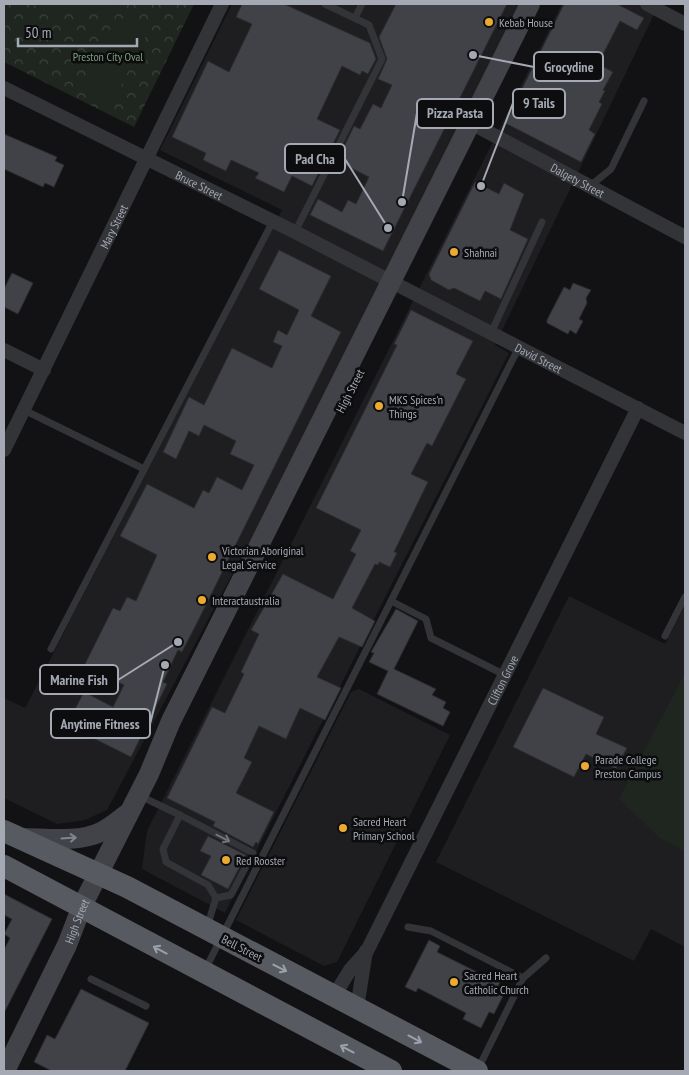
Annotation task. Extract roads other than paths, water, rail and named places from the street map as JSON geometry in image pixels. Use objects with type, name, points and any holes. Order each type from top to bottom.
[{"type":"highway","name":"Bell Street","points":[[12,834],[99,874],[477,1071]]},
{"type":"highway","points":[[4,866],[391,1071]]},
{"type":"main road","name":"High Street","points":[[6,1070],[67,945],[82,906],[149,774],[171,721],[397,285],[476,126],[530,4]]},
{"type":"main road","name":"High Street","points":[[476,126],[544,4]]},
{"type":"main road","points":[[12,834],[67,839],[86,836],[102,832],[129,813]]},
{"type":"street","name":"Mary Street","points":[[4,450],[222,4]]},
{"type":"street","points":[[652,5],[685,24]]},
{"type":"street","name":"Bruce Street","points":[[4,88],[295,232],[397,285]]},
{"type":"street","name":"Dalgety Street","points":[[476,126],[685,237]]},
{"type":"street","name":"David Street","points":[[397,285],[685,433]]},
{"type":"street","points":[[4,350],[44,370]]},
{"type":"street","name":"Clifton Grove","points":[[334,996],[350,970],[367,950],[638,408]]},
{"type":"street","name":"Clifton Grove","points":[[357,1008],[367,950]]},
{"type":"lane","points":[[295,232],[382,59],[369,25],[325,4]]},
{"type":"lane","points":[[355,18],[362,4]]},
{"type":"lane","points":[[590,186],[611,168],[644,101]]},
{"type":"lane","points":[[50,649],[273,221]]},
{"type":"lane","points":[[490,333],[542,222]]},
{"type":"lane","points":[[213,933],[391,601],[519,347]]},
{"type":"lane","points":[[24,410],[144,469]]},
{"type":"lane","points":[[665,636],[685,597]]},
{"type":"lane","points":[[391,601],[426,619],[431,638],[505,675]]},
{"type":"lane","points":[[138,795],[253,853],[231,895],[216,898]]},
{"type":"lane","points":[[180,816],[162,849],[166,862],[208,885],[216,898],[213,933],[203,973]]},
{"type":"lane","points":[[408,927],[431,931],[524,978]]},
{"type":"lane","points":[[477,1071],[524,978],[546,958]]},
{"type":"lane","points":[[91,979],[146,1006]]},
{"type":"place","name":"Kebab House","points":[[489,22]]},
{"type":"place","name":"Grocydine","points":[[473,55]]},
{"type":"place","name":"9 Tails","points":[[481,186]]},
{"type":"place","name":"Pizza Pasta","points":[[402,202]]},
{"type":"place","name":"Pad Cha","points":[[388,228]]},
{"type":"place","name":"Shahnai","points":[[454,252]]},
{"type":"place","name":"MKS Spices'n Things","points":[[379,406]]},
{"type":"place","name":"Victorian Aboriginal Legal Service","points":[[212,557]]},
{"type":"place","name":"Interactaustralia","points":[[202,600]]},
{"type":"place","name":"Marine Fish","points":[[178,642]]},
{"type":"place","name":"Anytime Fitness","points":[[165,665]]},
{"type":"place","name":"Parade College Preston Campus","points":[[585,766]]},
{"type":"place","name":"Sacred Heart Primary School","points":[[343,828]]},
{"type":"place","name":"Red Rooster","points":[[226,860]]},
{"type":"place","name":"Sacred Heart Catholic Church","points":[[454,982]]},
{"type":"park label","name":"Preston City Oval","points":[[108,56]]}]
